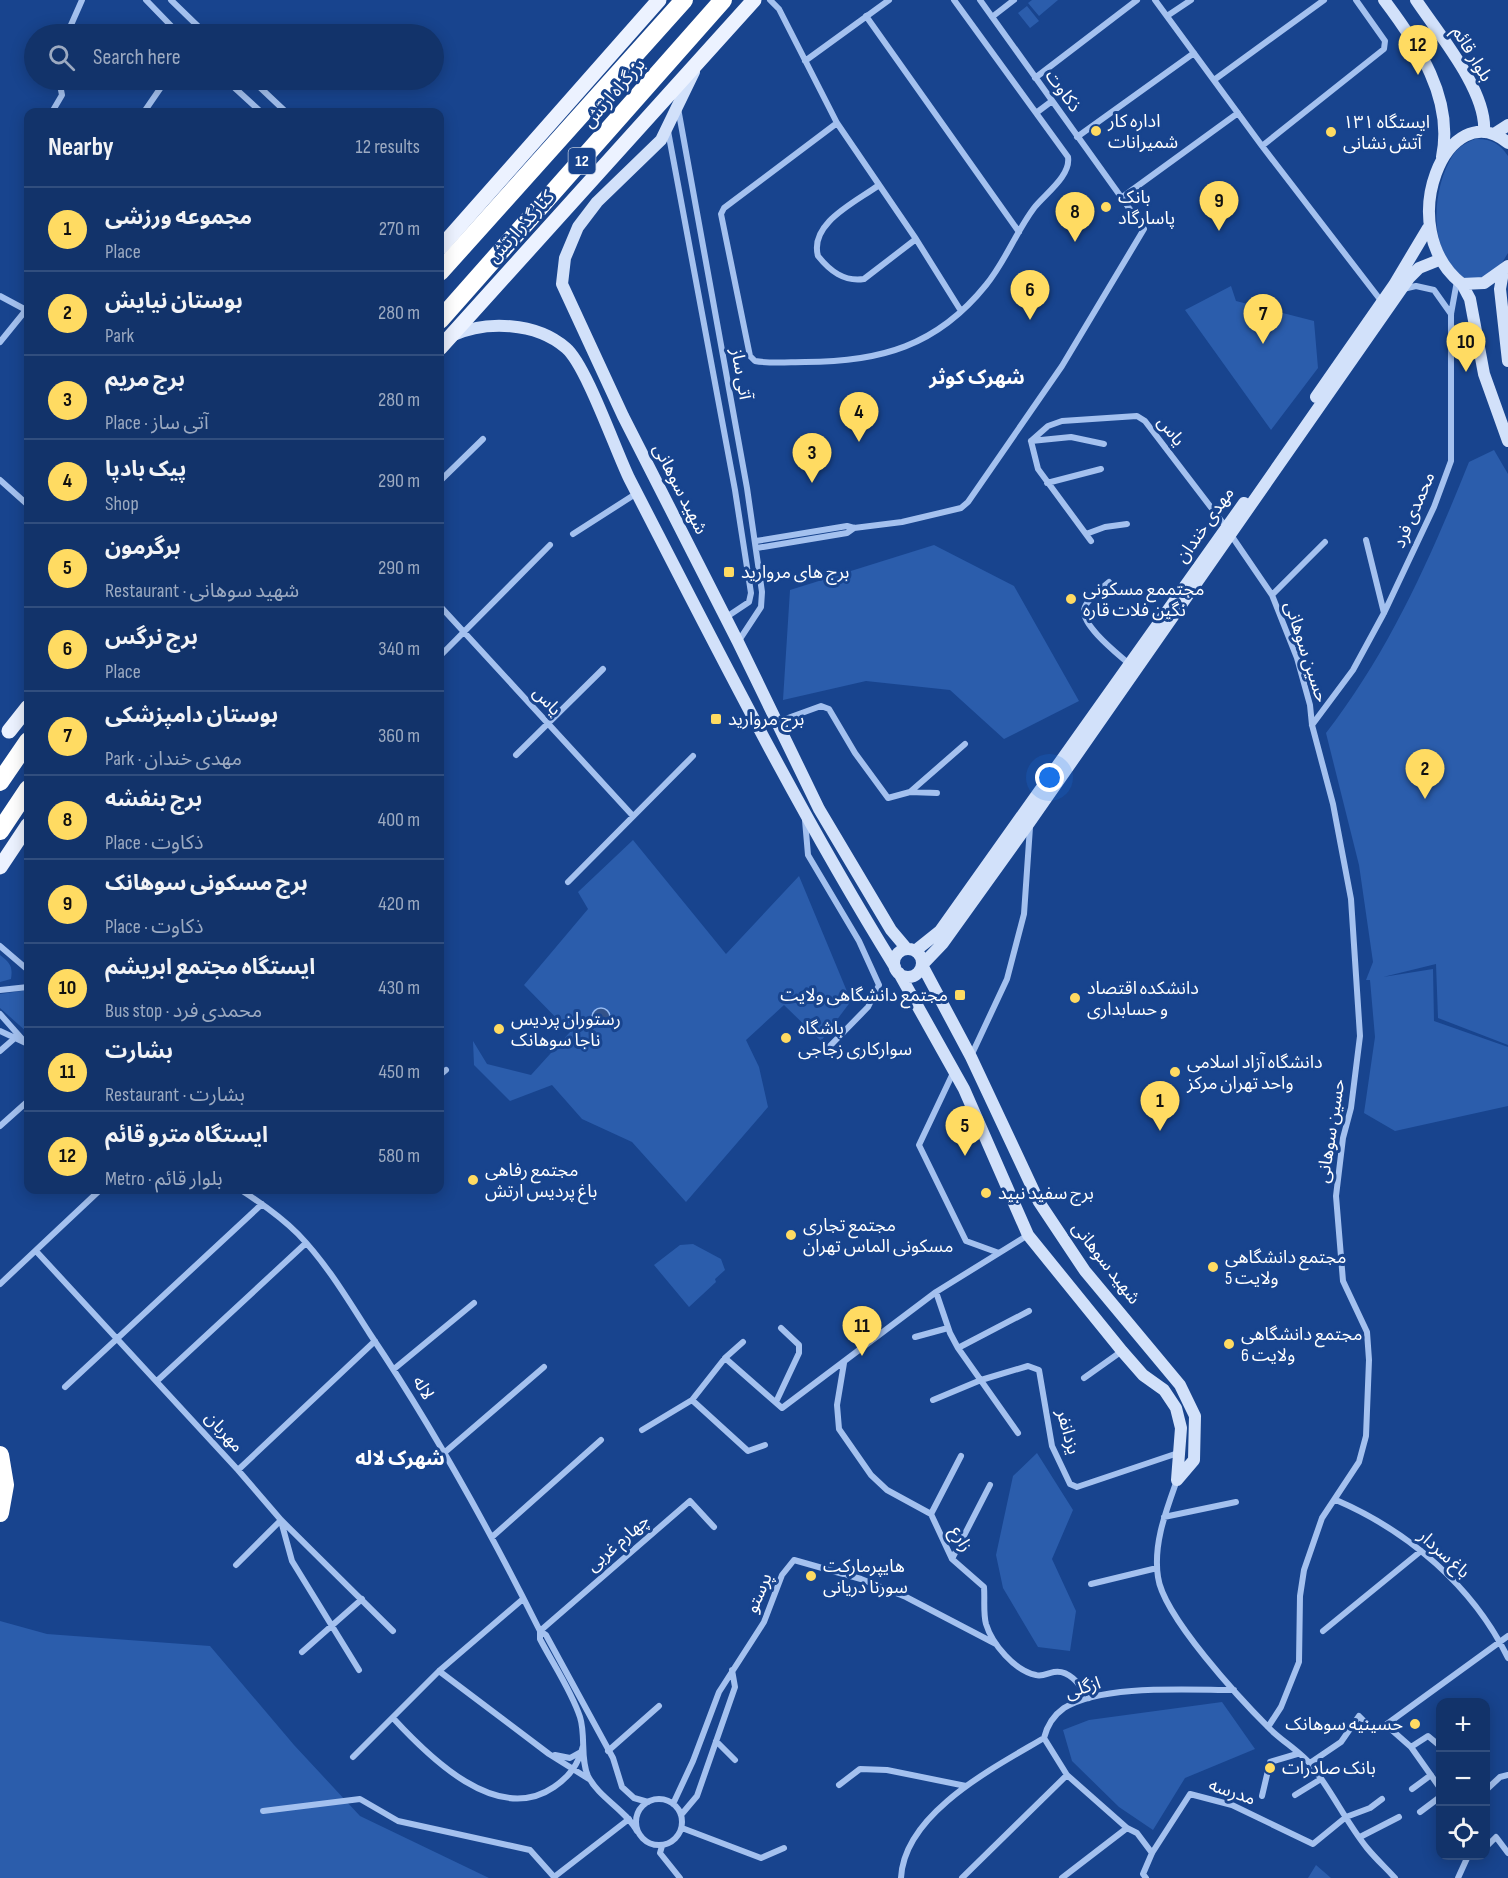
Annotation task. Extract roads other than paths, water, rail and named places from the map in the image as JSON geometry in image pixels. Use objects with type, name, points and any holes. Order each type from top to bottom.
[{"type":"highway","name":"بزرگراه ارتش","points":[[444,267],[684,0]]},
{"type":"highway","name":"بزرگراه ارتش","points":[[444,315],[723,0]]},
{"type":"highway","points":[[0,782],[24,745]]},
{"type":"highway","points":[[0,831],[24,795]]},
{"type":"highway","points":[[0,1455],[5,1485],[0,1513]]},
{"type":"main road","points":[[444,243],[659,0]]},
{"type":"main road","name":"کنارگذر ارتش","points":[[445,342],[703,53],[754,0]]},
{"type":"main road","points":[[1384,0],[1416,45],[1436,87],[1445,126],[1441,161],[1429,191],[1428,228],[1439,260],[1459,282],[1470,300],[1484,374],[1508,441]]},
{"type":"main road","name":"بلوار قائم","points":[[1416,0],[1470,83],[1482,107],[1489,133]]},
{"type":"main road","name":"شهید سوهانی","points":[[703,53],[668,128],[657,145],[586,214],[571,241],[563,267],[564,292],[623,416],[738,642],[819,809],[891,930],[911,950]]},
{"type":"main road","points":[[1441,161],[1456,142],[1466,135],[1489,133],[1508,125]]},
{"type":"main road","points":[[1489,133],[1508,143]]},
{"type":"main road","name":"مهدی خندان","points":[[922,965],[943,943],[1384,306],[1428,228]]},
{"type":"main road","points":[[444,259],[477,230]]},
{"type":"main road","name":"مهدی خندان","points":[[1384,306],[1419,268],[1439,260]]},
{"type":"main road","points":[[1459,282],[1484,283],[1505,269]]},
{"type":"main road","points":[[1505,269],[1500,289],[1508,361]]},
{"type":"main road","name":"شهید سوهانی","points":[[445,342],[470,329],[507,326],[531,330],[554,340],[573,354],[637,493],[805,817],[955,1070],[987,1136],[1028,1235],[1122,1351],[1143,1375],[1164,1390],[1176,1408],[1181,1428],[1177,1480]]},
{"type":"main road","points":[[603,423],[623,416]]},
{"type":"main road","name":"مهدی خندان","points":[[911,950],[940,931],[1129,664],[1229,531]]},
{"type":"main road","points":[[24,712],[9,731],[24,722]]},
{"type":"main road","points":[[805,817],[819,809]]},
{"type":"main road","points":[[0,867],[24,831]]},
{"type":"main road","points":[[911,950],[921,957],[922,965],[918,973],[910,977],[897,970],[897,955],[911,950]]},
{"type":"main road","name":"شهید سوهانی","points":[[922,965],[971,1057],[1039,1202],[1085,1271],[1180,1386],[1195,1416],[1194,1460],[1177,1480]]},
{"type":"street","points":[[72,24],[82,0]]},
{"type":"street","points":[[146,0],[170,24]]},
{"type":"street","points":[[171,0],[196,24]]},
{"type":"street","points":[[770,0],[778,9],[837,123],[916,239],[961,311]]},
{"type":"street","points":[[805,61],[889,0]]},
{"type":"street","points":[[837,123],[724,208],[721,214],[750,356],[755,361],[834,362],[897,351],[928,337],[961,311],[987,284],[1033,209],[1067,170],[1068,157],[954,0]]},
{"type":"street","name":"ذکاوت","points":[[757,545],[847,533],[854,528],[902,522],[961,508],[968,502],[1062,366],[1144,229],[980,0]]},
{"type":"street","points":[[992,17],[1014,0]]},
{"type":"street","points":[[1035,78],[1137,0]]},
{"type":"street","points":[[1155,0],[1262,146],[1384,306]]},
{"type":"street","points":[[1167,16],[1191,0]]},
{"type":"street","points":[[1214,80],[1324,0]]},
{"type":"street","points":[[1262,146],[1386,45],[1356,0]]},
{"type":"street","points":[[866,16],[1019,232]]},
{"type":"street","points":[[1077,136],[1194,53]]},
{"type":"street","points":[[54,108],[62,95],[61,90]]},
{"type":"street","points":[[147,108],[159,90]]},
{"type":"street","points":[[237,90],[257,108]]},
{"type":"street","points":[[263,90],[282,108]]},
{"type":"street","points":[[1036,112],[1052,101]]},
{"type":"street","name":"آتی ساز","points":[[678,106],[757,545],[763,600],[761,607],[738,642]]},
{"type":"street","points":[[1121,198],[1238,113]]},
{"type":"street","name":"آتی ساز","points":[[668,128],[735,490],[751,598],[725,618]]},
{"type":"street","points":[[672,150],[676,144],[685,147]]},
{"type":"street","points":[[879,185],[825,225],[816,241],[818,256],[842,277],[854,280],[864,279],[916,239]]},
{"type":"street","name":"محمدی فرد","points":[[1312,725],[1353,670],[1384,613],[1434,507],[1451,461],[1451,314],[1459,282]]},
{"type":"street","points":[[1402,289],[1416,286],[1434,290],[1451,314]]},
{"type":"street","points":[[0,296],[24,309]]},
{"type":"street","points":[[0,342],[24,314]]},
{"type":"street","name":"یاس","points":[[1031,441],[1048,426],[1062,421],[1137,416],[1145,421],[1229,531]]},
{"type":"street","points":[[1091,541],[1038,469],[1031,441],[1071,437],[1104,444]]},
{"type":"street","points":[[444,477],[483,439]]},
{"type":"street","points":[[1047,483],[1101,469]]},
{"type":"street","points":[[0,480],[24,501]]},
{"type":"street","points":[[735,490],[747,488]]},
{"type":"street","points":[[573,534],[637,493]]},
{"type":"street","points":[[1086,534],[1105,527],[1127,524]]},
{"type":"street","name":"حسین سوهانی","points":[[1229,531],[1272,595],[1297,658],[1310,705],[1312,725],[1333,804],[1351,899],[1360,1025],[1351,1108],[1342,1138],[1336,1196],[1343,1281],[1367,1332],[1366,1436],[1359,1462],[1322,1518],[1304,1570],[1300,1596],[1299,1662],[1281,1707],[1268,1727]]},
{"type":"street","points":[[1366,540],[1384,613]]},
{"type":"street","points":[[1272,595],[1325,542]]},
{"type":"street","points":[[444,652],[550,545]]},
{"type":"street","points":[[1109,582],[1086,605],[1084,615],[1092,629],[1129,664]]},
{"type":"street","name":"یاس","points":[[444,610],[633,816]]},
{"type":"street","points":[[516,755],[603,669]]},
{"type":"street","points":[[777,722],[825,706],[885,796],[896,797],[910,792],[937,792]]},
{"type":"street","points":[[910,792],[964,744]]},
{"type":"street","points":[[568,882],[693,756]]},
{"type":"street","points":[[805,817],[808,855],[859,940],[879,985],[868,1007],[827,1049]]},
{"type":"street","points":[[971,1057],[1007,979],[1022,925],[1030,827]]},
{"type":"street","points":[[0,946],[24,967]]},
{"type":"street","points":[[0,990],[24,987]]},
{"type":"street","points":[[0,1014],[24,1040]]},
{"type":"street","points":[[0,1032],[24,1041]]},
{"type":"street","points":[[0,1051],[16,1037]]},
{"type":"street","points":[[955,1070],[919,1145],[966,1241],[999,1253]]},
{"type":"street","points":[[0,1126],[24,1105]]},
{"type":"street","points":[[0,1284],[96,1194]]},
{"type":"street","name":"لاله","points":[[247,1194],[282,1219],[306,1243],[394,1368],[444,1453],[492,1537],[540,1631],[540,1639],[579,1715],[584,1737],[585,1765],[590,1780]]},
{"type":"street","points":[[64,1388],[262,1204]]},
{"type":"street","points":[[725,1358],[782,1408],[936,1292],[1028,1235]]},
{"type":"street","points":[[157,1381],[306,1243]]},
{"type":"street","name":"مهربان","points":[[36,1251],[118,1338],[281,1520],[393,1631]]},
{"type":"street","points":[[936,1292],[948,1328],[958,1348],[1018,1433]]},
{"type":"street","points":[[394,1368],[474,1303]]},
{"type":"street","points":[[958,1348],[1029,1311]]},
{"type":"street","points":[[776,1402],[799,1353],[798,1345],[782,1328]]},
{"type":"street","points":[[915,1337],[948,1328]]},
{"type":"street","points":[[238,1470],[375,1341]]},
{"type":"street","points":[[642,1430],[692,1400],[725,1358],[743,1342]]},
{"type":"street","points":[[1084,1378],[1122,1351]]},
{"type":"street","name":"زارع","points":[[844,1363],[837,1405],[839,1429],[871,1475],[887,1490],[931,1514],[952,1559],[984,1587],[986,1624],[996,1644],[1026,1672],[1039,1676],[1057,1671],[1069,1675],[1089,1698]]},
{"type":"street","name":"یزدانفر","points":[[981,1380],[1028,1366],[1039,1370],[1052,1446],[1071,1484],[1077,1487],[1178,1453]]},
{"type":"street","points":[[444,1453],[544,1367]]},
{"type":"street","points":[[933,1400],[981,1380]]},
{"type":"street","points":[[692,1400],[748,1451],[765,1445]]},
{"type":"street","points":[[492,1537],[601,1440]]},
{"type":"street","points":[[931,1514],[961,1456]]},
{"type":"street","name":"شهید سوهانی","points":[[1177,1480],[1164,1516],[1157,1552],[1157,1568],[1163,1596],[1178,1622],[1234,1690],[1268,1727],[1310,1763],[1360,1837],[1395,1878]]},
{"type":"street","points":[[952,1559],[990,1485]]},
{"type":"street","name":"باغ سردار","points":[[1335,1500],[1358,1509],[1421,1551],[1449,1574],[1499,1640],[1508,1658]]},
{"type":"street","name":"چهارم غربی","points":[[540,1631],[690,1501],[714,1527]]},
{"type":"street","points":[[1164,1516],[1236,1503]]},
{"type":"street","points":[[236,1565],[281,1520]]},
{"type":"street","points":[[281,1520],[292,1562],[359,1670]]},
{"type":"street","points":[[1323,1631],[1421,1551]]},
{"type":"street","name":"پرستو","points":[[673,1804],[693,1761],[718,1692],[765,1622],[782,1575],[794,1560],[861,1579],[906,1597],[996,1644]]},
{"type":"street","points":[[1091,1584],[1157,1568]]},
{"type":"street","points":[[302,1652],[362,1599]]},
{"type":"street","points":[[353,1757],[439,1671],[523,1599]]},
{"type":"street","name":"لاله","points":[[540,1631],[546,1635],[608,1751],[622,1787],[634,1798],[648,1802]]},
{"type":"street","points":[[1310,1763],[1341,1742],[1359,1716],[1371,1728],[1380,1729],[1499,1640],[1508,1636]]},
{"type":"street","points":[[681,1815],[697,1796],[735,1687],[732,1670]]},
{"type":"street","points":[[439,1671],[549,1754],[590,1780],[629,1819],[638,1831],[647,1843],[662,1846],[675,1840],[682,1828],[681,1815],[673,1804],[659,1799],[648,1802],[637,1816],[638,1831]]},
{"type":"street","name":"ازگلی","points":[[1044,1738],[1048,1725],[1064,1708],[1089,1698],[1132,1691],[1234,1690]]},
{"type":"street","points":[[608,1751],[659,1706]]},
{"type":"street","points":[[393,1718],[429,1755],[461,1778],[487,1792],[513,1796],[535,1795],[550,1790],[574,1770],[582,1750],[584,1737]]},
{"type":"street","points":[[1386,1725],[1411,1747],[1436,1782]]},
{"type":"street","points":[[1411,1747],[1428,1736],[1436,1743]]},
{"type":"street","points":[[901,1878],[906,1854],[915,1837],[946,1802],[966,1786],[1044,1738],[1067,1775],[1127,1828],[1137,1833],[1152,1853]]},
{"type":"street","points":[[716,1741],[735,1760]]},
{"type":"street","points":[[549,1754],[570,1758],[577,1756],[582,1750]]},
{"type":"street","points":[[1262,1796],[1270,1762],[1297,1754]]},
{"type":"street","points":[[838,1785],[860,1769],[887,1770],[966,1786]]},
{"type":"street","points":[[1412,1790],[1431,1774]]},
{"type":"street","points":[[962,1878],[1067,1775]]},
{"type":"street","points":[[1490,1786],[1500,1777],[1508,1775]]},
{"type":"street","points":[[1295,1795],[1321,1779]]},
{"type":"street","name":"مدرسه","points":[[1146,1878],[1143,1874],[1152,1853],[1190,1794],[1232,1804],[1313,1844],[1346,1817]]},
{"type":"street","points":[[263,1811],[360,1799],[398,1821],[530,1850],[555,1878],[629,1819]]},
{"type":"street","points":[[1346,1817],[1370,1808],[1382,1799]]},
{"type":"street","points":[[1420,1812],[1436,1800]]},
{"type":"street","points":[[1360,1837],[1399,1817]]},
{"type":"street","points":[[682,1828],[761,1858],[784,1848]]},
{"type":"street","points":[[1062,1878],[1127,1828]]},
{"type":"street","points":[[1490,1842],[1496,1837],[1507,1849]]},
{"type":"street","points":[[662,1846],[660,1853],[680,1878]]},
{"type":"street","points":[[1459,1878],[1466,1860]]},
{"type":"place","name":"ایستگاه مترو قائم","points":[[1418,75]]},
{"type":"place","name":"اداره کار شمیرانات","points":[[1096,131]]},
{"type":"place","name":"ایستگاه ۱۳۱ آتش نشانی","points":[[1331,132]]},
{"type":"place","name":"بانک پاسارگاد","points":[[1106,207]]},
{"type":"place","name":"برج مسکونی سوهانک","points":[[1219,231]]},
{"type":"place","name":"برج بنفشه","points":[[1075,242]]},
{"type":"place","name":"برج نرگس","points":[[1030,320]]},
{"type":"place","name":"بوستان دامپزشکی","points":[[1263,344]]},
{"type":"place","name":"ایستگاه مجتمع ابریشم","points":[[1466,372]]},
{"type":"place","name":"پیک بادپا","points":[[859,442]]},
{"type":"place","name":"برج مریم","points":[[812,483]]},
{"type":"place","name":"برج های مروارید","points":[[729,572]]},
{"type":"place","name":"مجتممع مسکونی نگین فلات قاره","points":[[1071,599]]},
{"type":"place","name":"برج مروارید","points":[[716,719]]},
{"type":"place","name":"بوستان نیایش","points":[[1425,799]]},
{"type":"place","name":"مجتمع دانشگاهی ولایت","points":[[960,995]]},
{"type":"place","name":"دانشکده اقتصاد و حسابداری","points":[[1075,998]]},
{"type":"place","name":"رستوران پردیس ناجا سوهانک","points":[[499,1029]]},
{"type":"place","name":"باشگاه سواركاری زجاجی","points":[[786,1038]]},
{"type":"place","name":"دانشگاه آزاد اسلامی واحد تهران مرکز","points":[[1175,1072]]},
{"type":"place","name":"مجموعه ورزشی","points":[[1160,1131]]},
{"type":"place","name":"برگرمون","points":[[965,1156]]},
{"type":"place","name":"مجتمع رفاهی باغ پردیس ارتش","points":[[473,1180]]},
{"type":"place","name":"برج سفید نبید","points":[[986,1193]]},
{"type":"place","name":"مجتمع تجاری مسکونی الماس تهران","points":[[791,1235]]},
{"type":"place","name":"مجتمع دانشگاهی ولایت 5","points":[[1213,1267]]},
{"type":"place","name":"مجتمع دانشگاهی ولایت 6","points":[[1229,1344]]},
{"type":"place","name":"بشارت","points":[[862,1356]]},
{"type":"place","name":"هایپرمارکت سورنا دریانی","points":[[811,1576]]},
{"type":"place","name":"حسینیه سوهانک","points":[[1415,1724]]},
{"type":"place","name":"بانک صادرات","points":[[1270,1768]]},
{"type":"district","name":"شهرک کوثر","points":[[977,378]]},
{"type":"district","name":"شهرک لاله","points":[[400,1459]]}]
